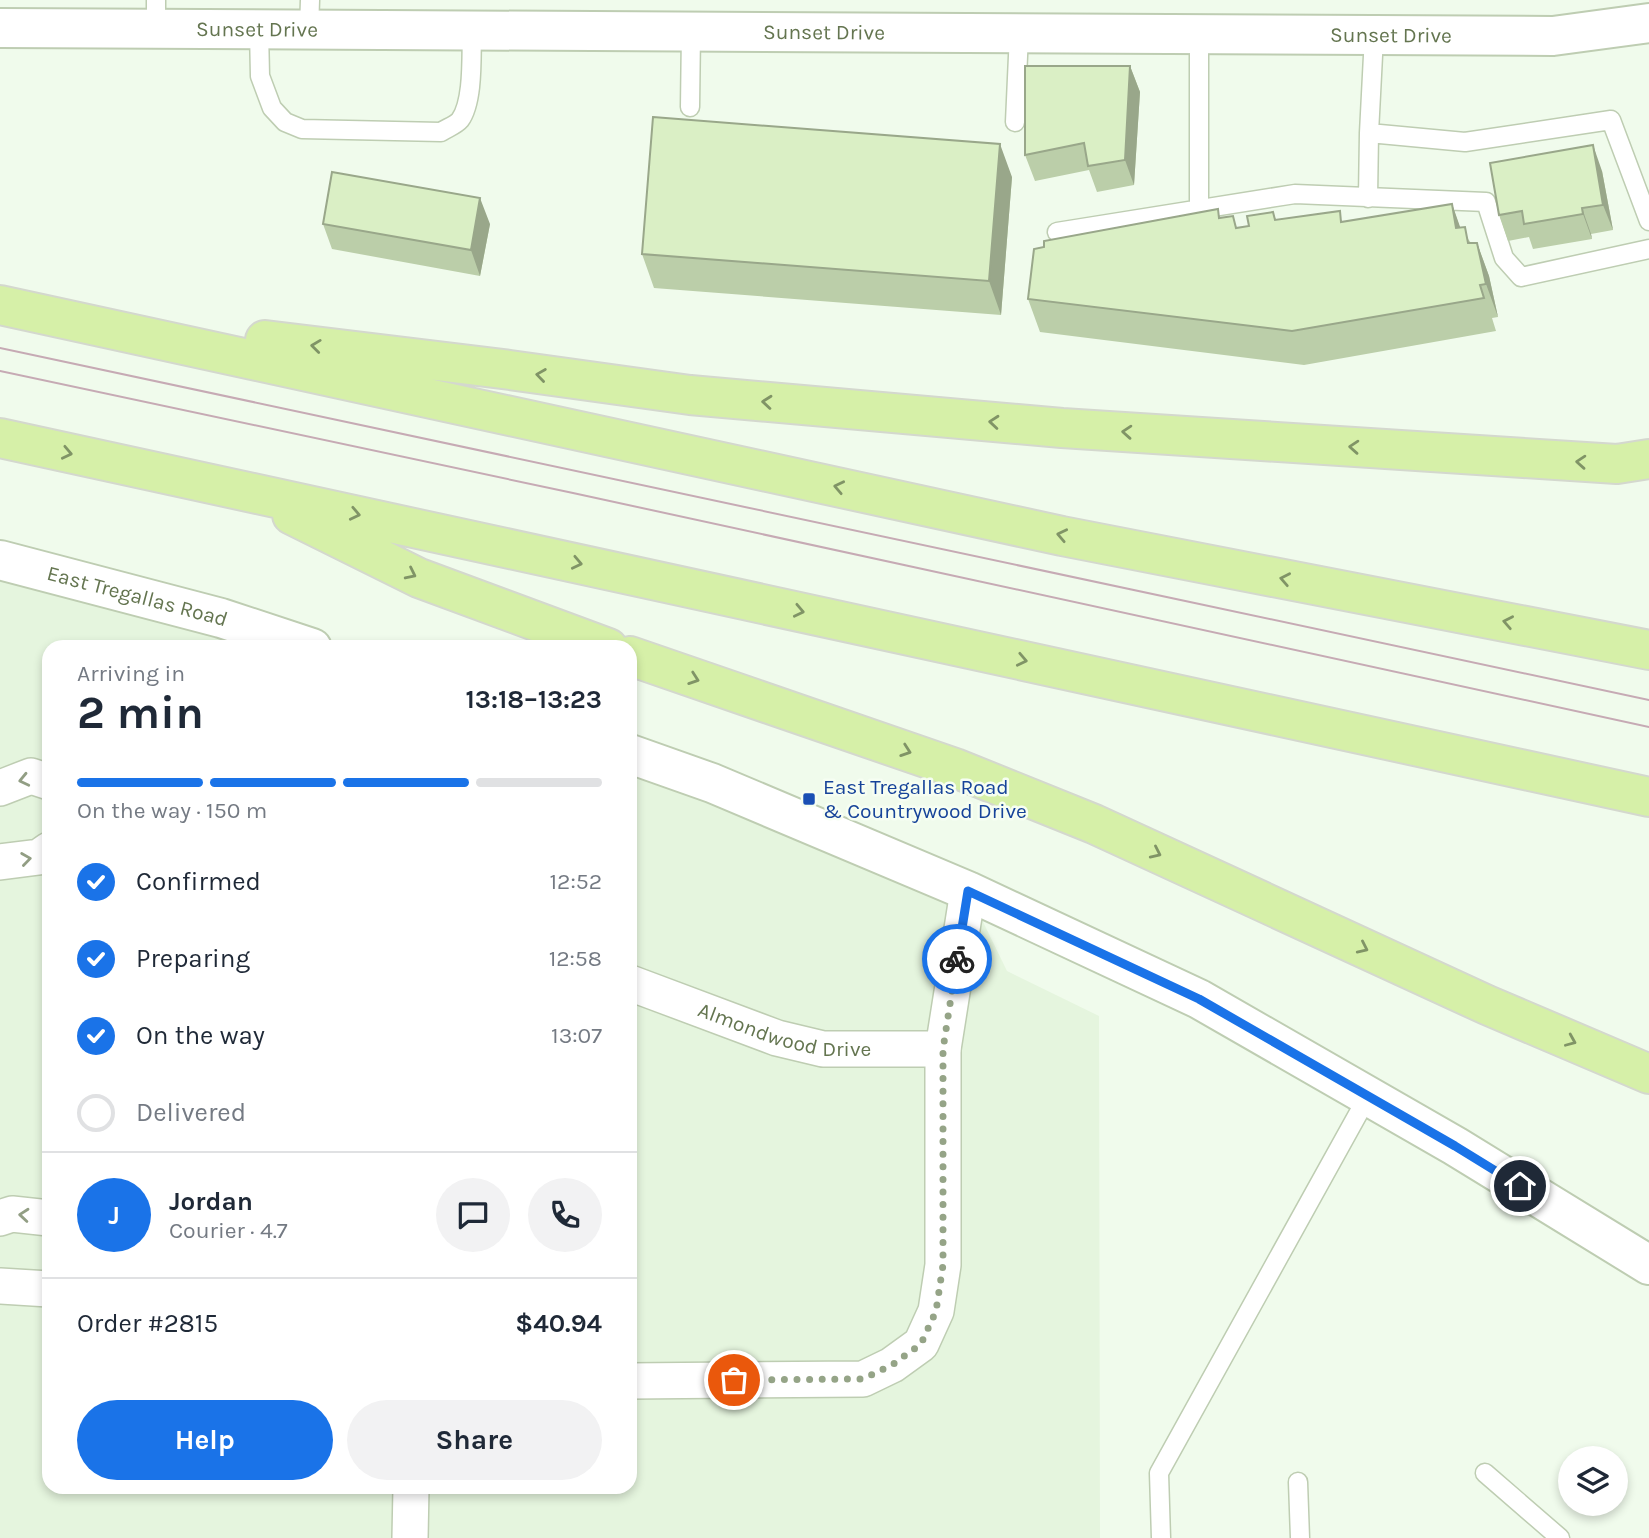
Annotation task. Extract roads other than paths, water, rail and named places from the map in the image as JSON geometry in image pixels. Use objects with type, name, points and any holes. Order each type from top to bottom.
[{"type":"highway","points":[[10,307],[510,370],[690,396],[1062,428],[1305,444],[1617,464],[1649,459]]},
{"type":"highway","points":[[10,307],[1062,536],[1649,650]]},
{"type":"highway","points":[[0,438],[1649,797]]},
{"type":"highway","points":[[240,489],[419,578],[586,640]]},
{"type":"highway","points":[[1575,635],[1649,644]]},
{"type":"highway","points":[[637,658],[955,768],[1094,824],[1487,1005],[1649,1074]]},
{"type":"street","name":"Sunset Drive","points":[[0,28],[156,15],[260,30],[309,15],[472,31],[1553,36],[1649,23]]},
{"type":"street","name":"East Tregallas Road","points":[[0,560],[221,618],[288,640]]},
{"type":"street","points":[[637,756],[712,783],[968,891],[1199,999],[1455,1146],[1649,1265]]},
{"type":"street","points":[[0,788],[31,776],[42,780]]},
{"type":"street","points":[[0,862],[42,855]]},
{"type":"street","points":[[637,1381],[863,1379],[892,1365],[921,1344],[936,1311],[943,1265],[943,1049],[968,891]]},
{"type":"street","name":"Almondwood Drive","points":[[637,987],[777,1038],[823,1049],[943,1049]]},
{"type":"street","points":[[0,1218],[12,1214],[42,1217]]},
{"type":"street","points":[[0,1286],[42,1289]]},
{"type":"street","points":[[410,1538],[411,1494]]},
{"type":"lane","points":[[260,30],[260,76],[272,108],[285,122],[302,129],[441,132],[459,122],[466,109],[472,31]]},
{"type":"lane","points":[[690,107],[691,32]]},
{"type":"lane","points":[[1015,122],[1019,34]]},
{"type":"lane","points":[[1199,35],[1199,209]]},
{"type":"lane","points":[[1368,198],[1374,36]]},
{"type":"lane","points":[[1369,133],[1465,142],[1611,120],[1649,221]]},
{"type":"lane","points":[[1057,232],[1295,194],[1486,202],[1504,258],[1521,277],[1649,249]]},
{"type":"lane","points":[[1161,1538],[1159,1473],[1368,1096]]},
{"type":"lane","points":[[1485,1473],[1560,1538]]},
{"type":"lane","points":[[1298,1482],[1300,1538]]},
{"type":"tram line","points":[[0,348],[1649,700]]},
{"type":"tram line","points":[[0,371],[1649,727]]},
{"type":"place","name":"East Tregallas Road & Countrywood Drive","points":[[809,799]]}]
